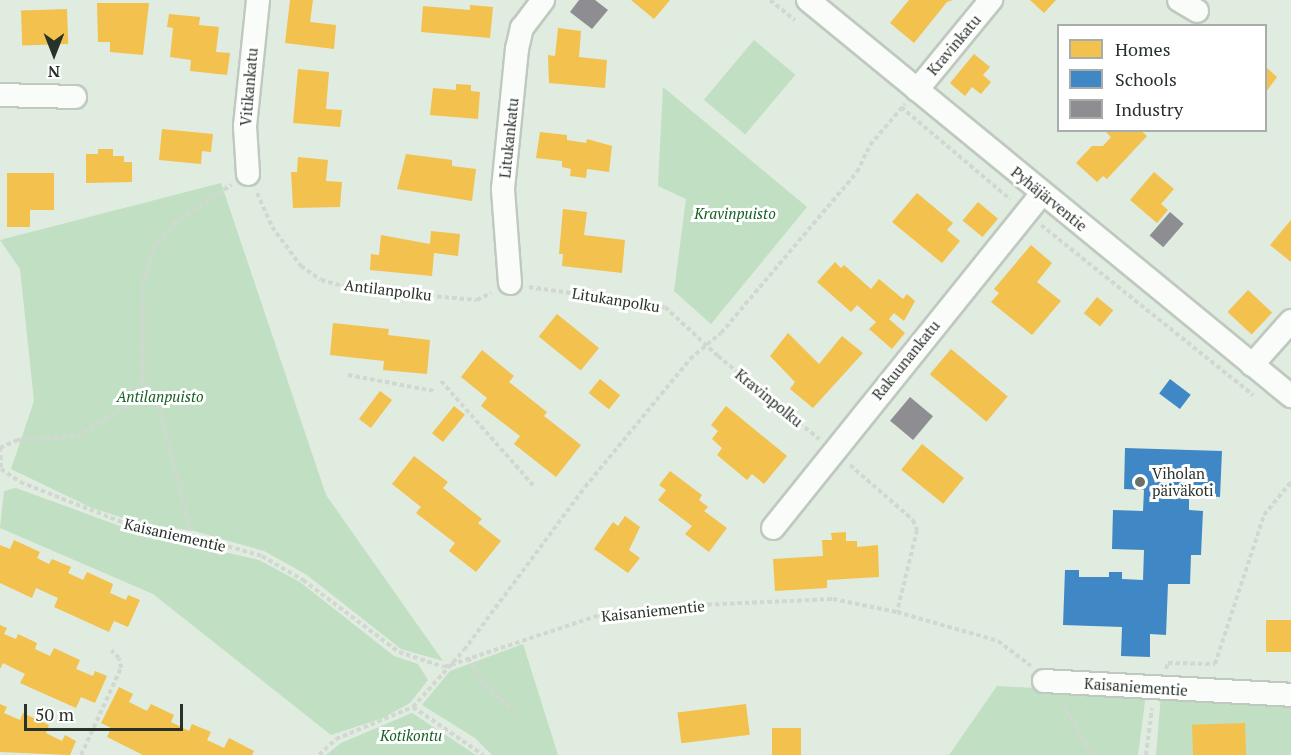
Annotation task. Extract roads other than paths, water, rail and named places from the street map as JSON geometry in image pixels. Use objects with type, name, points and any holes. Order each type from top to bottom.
[{"type":"street","name":"Vitikankatu","points":[[248,174],[245,126],[258,0]]},
{"type":"street","name":"Litukankatu","points":[[510,283],[503,189],[518,48],[522,28],[543,0]]},
{"type":"street","name":"Pyhäjärventie","points":[[808,0],[1291,396]]},
{"type":"street","name":"Kravinkatu","points":[[917,90],[991,0]]},
{"type":"street","points":[[0,95],[75,98]]},
{"type":"street","name":"Rakuunankatu","points":[[773,528],[833,450],[1042,193]]},
{"type":"street","points":[[1252,365],[1291,321]]},
{"type":"street","name":"Kaisaniementie","points":[[1044,681],[1291,695]]},
{"type":"place","name":"Viholan päiväkoti","points":[[1140,482]]},
{"type":"park label","name":"Kravinpuisto","points":[[735,214]]},
{"type":"park label","name":"Antilanpuisto","points":[[160,397]]},
{"type":"park label","name":"Kotikontu","points":[[411,736]]}]
